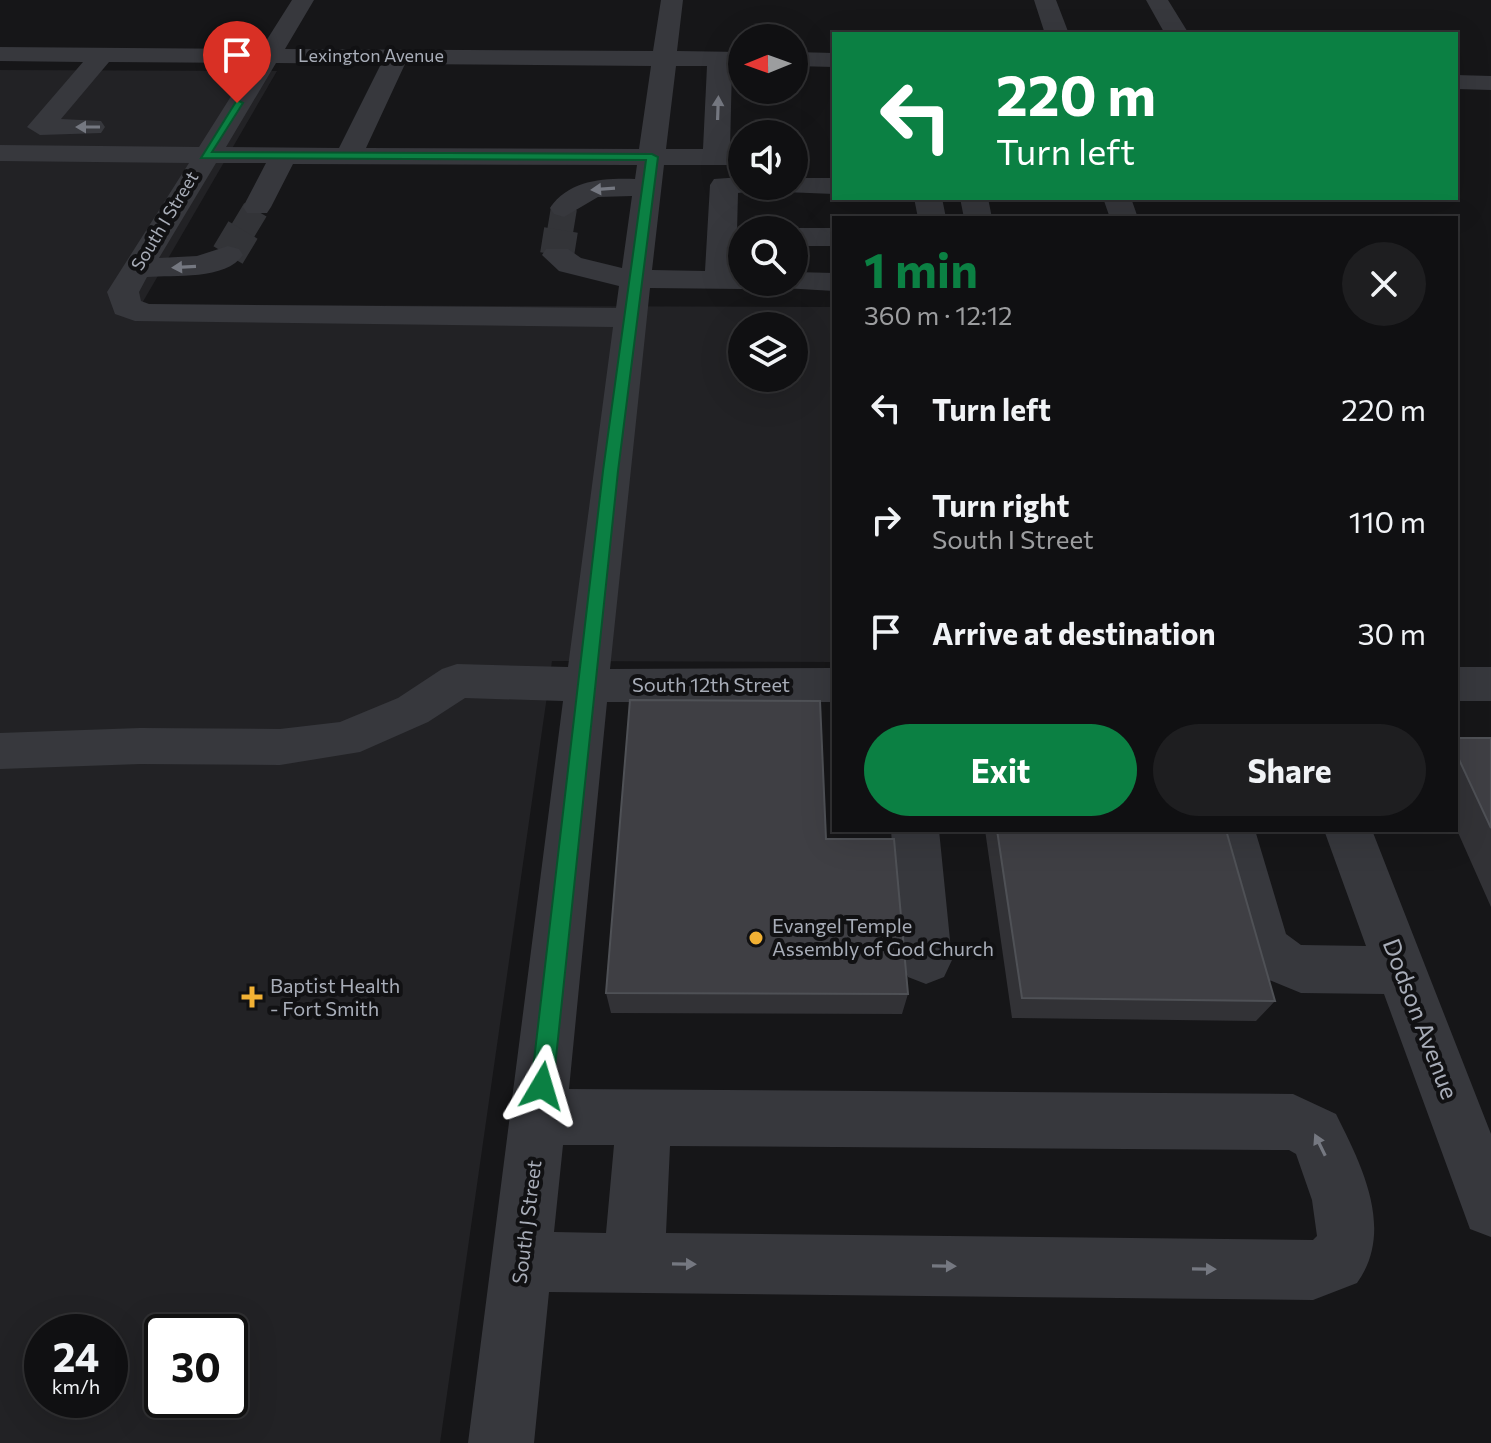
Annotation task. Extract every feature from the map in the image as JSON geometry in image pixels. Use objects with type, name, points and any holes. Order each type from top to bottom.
[{"type":"street","name":"South I Street","points":[[133,274],[303,0]]},
{"type":"street","name":"South J Street","points":[[501,1443],[588,683],[672,0]]},
{"type":"street","points":[[1045,0],[1056,32]]},
{"type":"street","points":[[1157,0],[1176,32]]},
{"type":"street","name":"Lexington Avenue","points":[[0,54],[728,59]]},
{"type":"street","points":[[102,55],[40,127],[116,127]]},
{"type":"street","points":[[349,156],[396,57]]},
{"type":"street","points":[[808,59],[832,60]]},
{"type":"street","points":[[1458,82],[1491,83]]},
{"type":"street","points":[[192,127],[222,127]]},
{"type":"street","points":[[0,153],[205,155],[280,143],[326,130],[361,130]]},
{"type":"street","points":[[280,143],[349,156],[650,173]]},
{"type":"street","points":[[257,207],[280,143]]},
{"type":"street","points":[[564,208],[571,198],[591,190],[650,173],[728,157]]},
{"type":"street","points":[[728,185],[724,185],[729,216]]},
{"type":"street","points":[[808,186],[832,186]]},
{"type":"street","points":[[808,237],[832,237]]},
{"type":"street","points":[[228,255],[201,265],[133,274],[123,292],[126,307],[146,314],[634,298],[728,281]]},
{"type":"street","points":[[557,255],[575,268],[634,298]]},
{"type":"street","points":[[808,281],[832,282]]},
{"type":"street","name":"South 12th Street","points":[[0,751],[293,745],[344,739],[413,710],[457,681],[832,685]]},
{"type":"street","points":[[1458,684],[1491,684]]},
{"type":"street","points":[[915,832],[926,960]]},
{"type":"street","points":[[1232,832],[1264,945],[1271,956],[1286,966],[1301,969],[1401,970]]},
{"type":"street","name":"Dodson Avenue","points":[[1349,832],[1491,1208]]},
{"type":"street","points":[[522,1262],[1313,1270],[1335,1263],[1346,1249],[1349,1230],[1316,1134],[1293,1122],[539,1117]]},
{"type":"street","points":[[634,1263],[644,1118]]},
{"type":"shaded area","name":"Baptist Health - Fort Smith","points":[[0,70],[277,71],[141,305],[832,307],[832,662],[552,661],[440,1443],[0,1443]]},
{"type":"building","name":"Evangel Temple Assembly of God Church","points":[[630,700],[820,701],[826,839],[894,839],[908,994],[606,993]]},
{"type":"building","points":[[1458,738],[1491,738],[1491,828],[1458,757]]},
{"type":"building","name":"Evangel Temple Assembly of God Church","points":[[997,832],[1227,832],[1275,1001],[1022,998]]},
{"type":"tunnel","points":[[242,232],[257,207]]},
{"type":"tunnel","points":[[560,232],[564,208]]},
{"type":"tunnel","points":[[228,255],[243,230]]},
{"type":"tunnel","points":[[557,255],[561,230]]},
{"type":"place","name":"Evangel Temple Assembly of God Church","points":[[756,938]]},
{"type":"place","name":"Baptist Health - Fort Smith","points":[[252,997]]},
{"type":"route","points":[[237,103],[205,155],[652,157],[611,471],[542,1086]]}]
